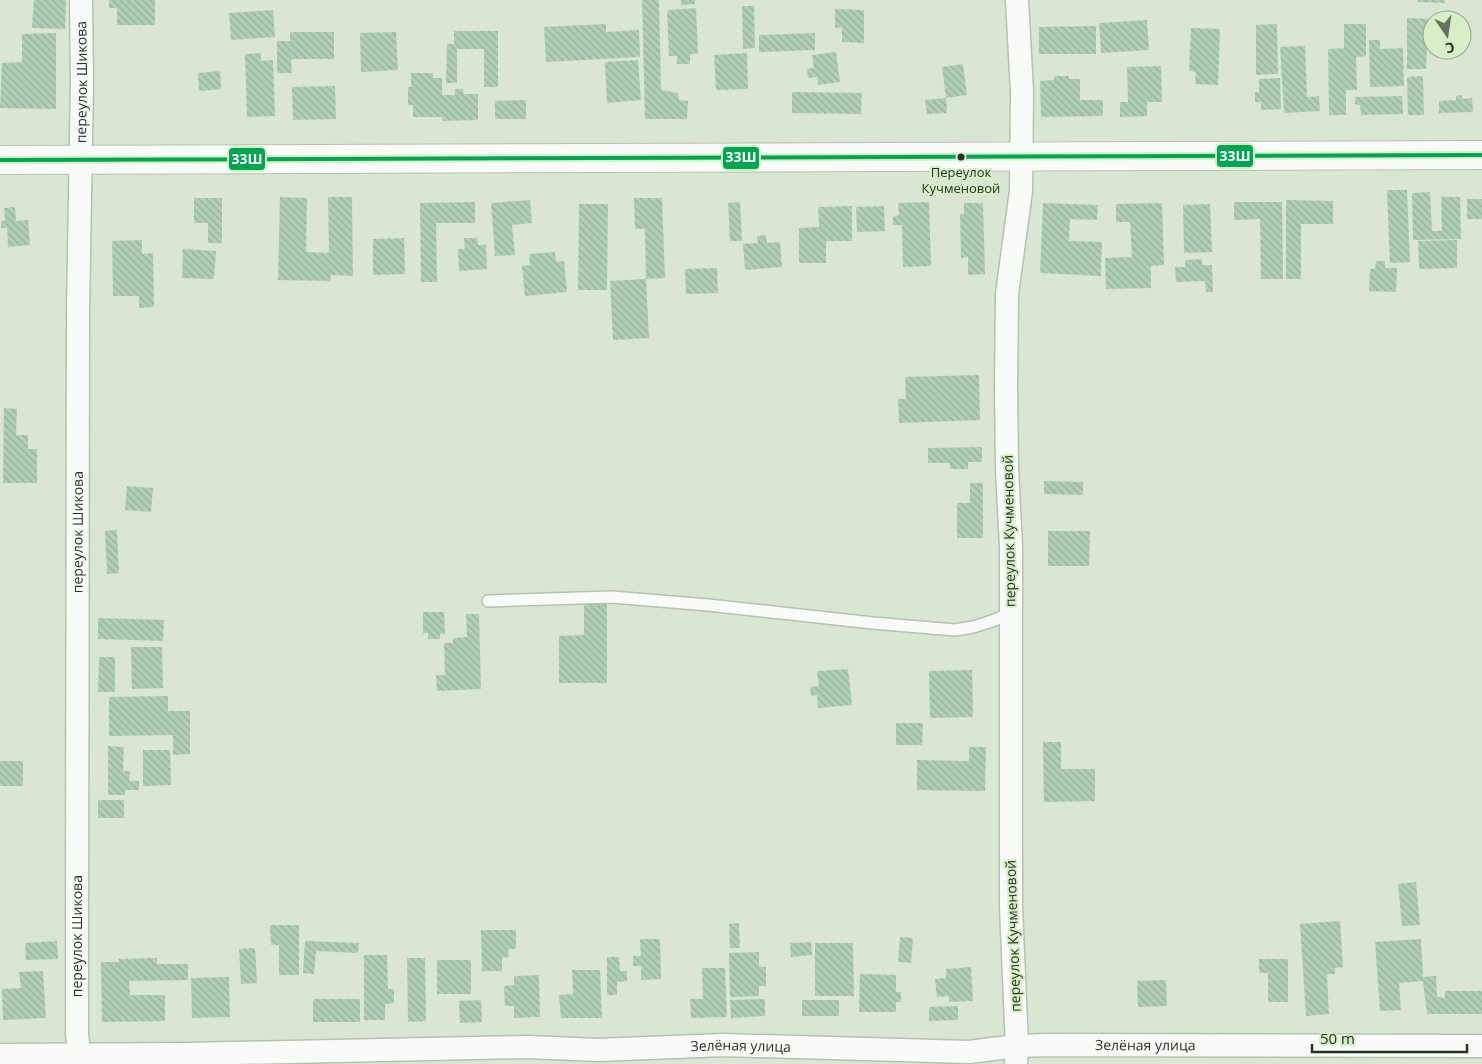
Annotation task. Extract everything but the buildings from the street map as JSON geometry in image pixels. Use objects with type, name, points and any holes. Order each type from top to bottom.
[{"type":"street","name":"переулок Шикова","points":[[80,0],[82,82],[78,310],[77,936],[77,1034],[80,1060]]},
{"type":"street","name":"переулок Кучменовой","points":[[1017,0],[1022,92],[1021,191],[1017,228],[1009,268],[1007,294],[1006,388],[1007,469],[1011,546],[1011,907],[1017,1055]]},
{"type":"street","points":[[0,160],[1482,155]]},
{"type":"street","name":"Зелёная улица","points":[[0,1055],[80,1060],[528,1047],[598,1050],[724,1045],[1017,1055],[1482,1046]]},
{"type":"lane","points":[[488,600],[612,597],[954,630],[973,627],[1010,613]]},
{"type":"transit line","name":"33Ш","points":[[0,160],[1482,155]]},
{"type":"place","name":"Переулок Кучменовой","points":[[961,157]]}]
